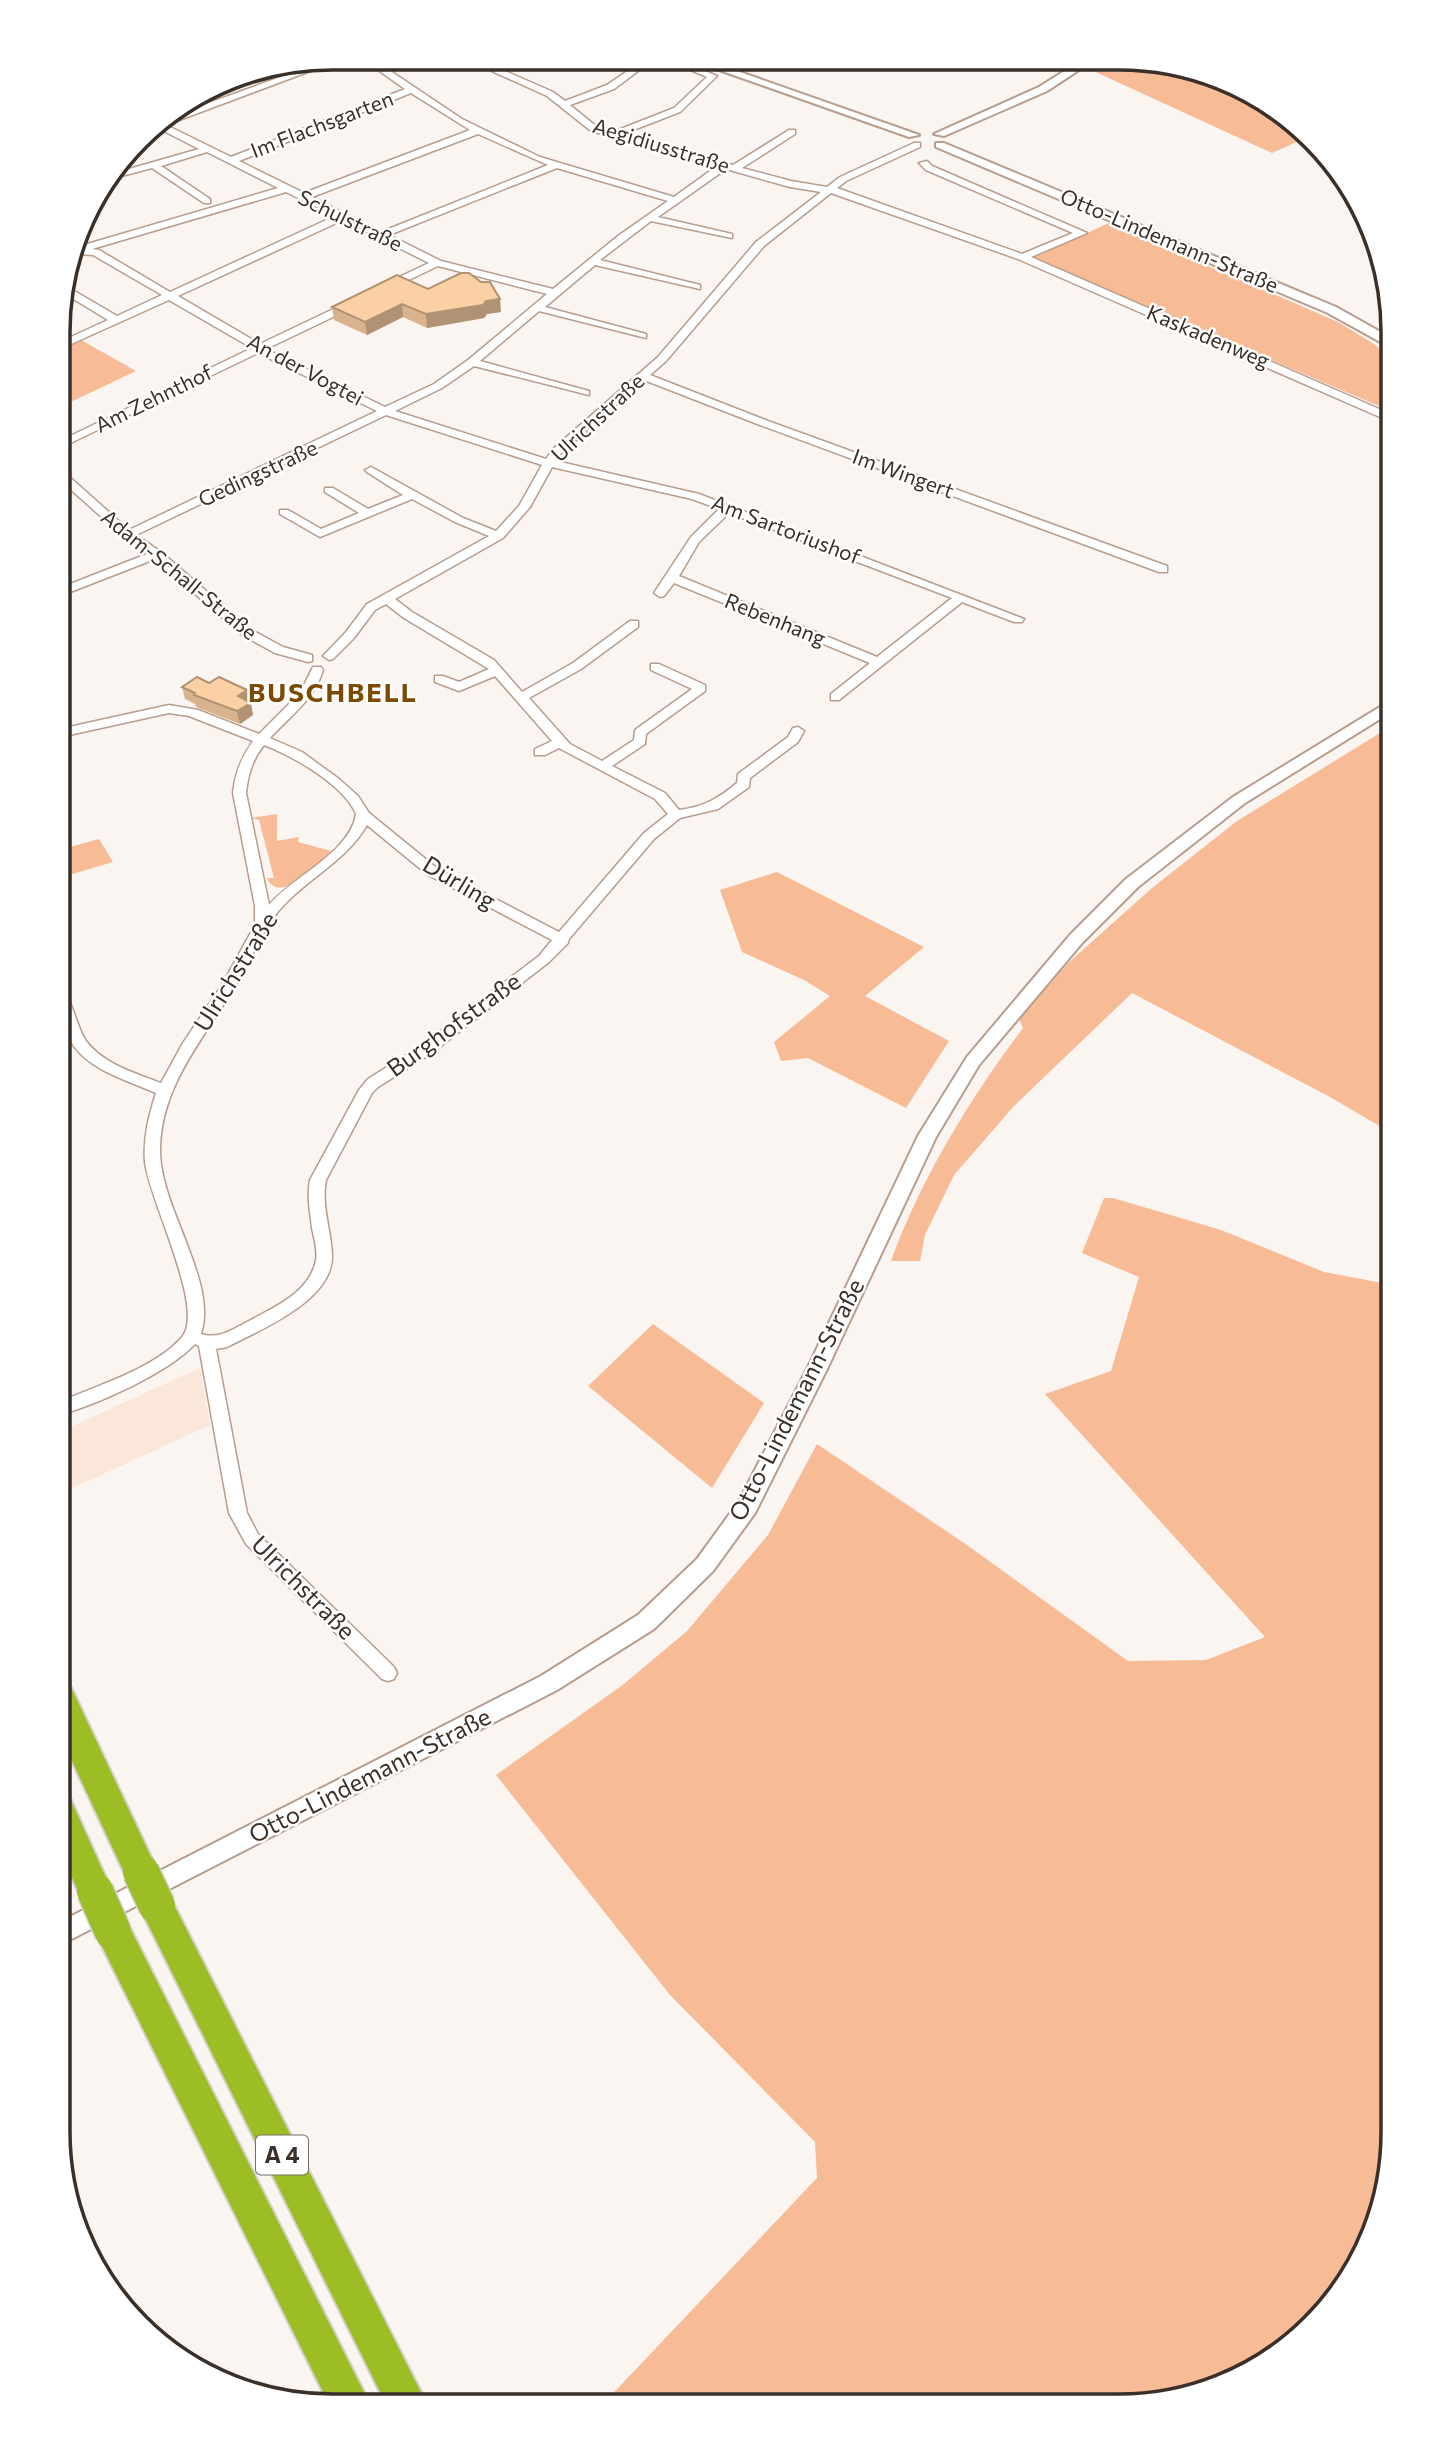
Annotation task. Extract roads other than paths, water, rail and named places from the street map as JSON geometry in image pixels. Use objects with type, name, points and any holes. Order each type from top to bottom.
[{"type":"highway","name":"A 4","points":[[70,1721],[141,1872],[402,2394]]},
{"type":"highway","name":"A 4","points":[[70,1836],[113,1932],[345,2394]]},
{"type":"street","points":[[384,70],[459,121],[554,166],[675,200]]},
{"type":"street","name":"Aegidiusstraße","points":[[495,70],[550,94],[594,129],[790,184],[828,190]]},
{"type":"street","points":[[564,104],[614,87],[636,70]]},
{"type":"street","points":[[612,135],[677,110],[713,76],[697,70]]},
{"type":"street","name":"Otto-Lindemann-Straße","points":[[726,70],[927,137],[1332,310],[1381,337]]},
{"type":"street","points":[[927,137],[1043,89],[1074,70]]},
{"type":"street","points":[[190,112],[303,72]]},
{"type":"street","name":"Im Flachsgarten","points":[[230,162],[413,89]]},
{"type":"street","name":"Schulstraße","points":[[166,129],[437,263],[555,293]]},
{"type":"street","points":[[303,197],[479,130]]},
{"type":"street","name":"Gedingstraße","points":[[128,535],[438,386],[472,362],[555,293],[675,200],[792,132]]},
{"type":"street","name":"Ulrichstraße","points":[[317,670],[332,663],[329,656],[350,635],[371,607],[499,536],[517,517],[548,463],[576,432],[644,376],[675,344],[760,244],[843,179],[927,137]]},
{"type":"street","points":[[124,174],[205,150]]},
{"type":"street","points":[[924,163],[929,168],[1082,233],[1022,257]]},
{"type":"street","points":[[153,165],[207,201]]},
{"type":"street","points":[[379,236],[554,166]]},
{"type":"street","points":[[88,247],[285,188]]},
{"type":"street","name":"Kaskadenweg","points":[[828,190],[844,192],[1022,257],[1381,413]]},
{"type":"street","points":[[70,341],[341,217]]},
{"type":"street","points":[[650,218],[729,236]]},
{"type":"street","name":"An der Vogtei","points":[[83,251],[95,252],[260,348],[264,353],[387,412],[548,463]]},
{"type":"street","points":[[595,262],[696,287]]},
{"type":"street","points":[[377,292],[437,263]]},
{"type":"street","points":[[73,294],[116,320]]},
{"type":"street","name":"Am Zehnthof","points":[[70,440],[365,297]]},
{"type":"street","points":[[538,308],[642,336]]},
{"type":"street","points":[[472,362],[585,393]]},
{"type":"street","name":"Im Wingert","points":[[644,376],[764,424],[1163,569]]},
{"type":"street","name":"Am Sartoriushof","points":[[548,463],[687,494],[1018,619]]},
{"type":"street","points":[[371,470],[459,520],[499,536]]},
{"type":"street","name":"Adam-Schall-Straße","points":[[70,483],[128,535],[157,554],[246,632],[279,650],[307,658]]},
{"type":"street","points":[[329,490],[368,514]]},
{"type":"street","points":[[284,512],[320,534],[412,495]]},
{"type":"street","points":[[660,593],[700,533],[728,508]]},
{"type":"street","points":[[70,588],[157,554]]},
{"type":"street","name":"Rebenhang","points":[[672,578],[878,662]]},
{"type":"street","points":[[835,697],[961,597]]},
{"type":"street","points":[[387,598],[408,615],[481,657],[498,670],[570,751],[660,796],[676,814],[706,811],[716,807],[744,784],[743,777],[793,739],[798,731]]},
{"type":"street","points":[[522,697],[577,666],[634,624]]},
{"type":"street","points":[[262,925],[262,890],[239,789],[246,764],[260,737],[298,702],[313,684],[317,670],[307,666],[307,658],[320,654],[329,656]]},
{"type":"street","points":[[602,767],[640,741],[640,733],[701,688],[655,667]]},
{"type":"street","points":[[439,679],[459,687],[498,670]]},
{"type":"street","points":[[70,731],[179,708],[232,730],[260,737],[315,766],[360,807],[363,815]]},
{"type":"street","name":"Otto-Lindemann-Straße","points":[[70,1929],[190,1870],[549,1683],[646,1622],[705,1565],[747,1507],[818,1367],[927,1136],[974,1061],[1019,1005],[1076,939],[1132,883],[1179,844],[1239,800],[1381,711]]},
{"type":"street","points":[[540,752],[560,742]]},
{"type":"street","name":"Burghofstraße","points":[[199,1339],[221,1343],[305,1295],[322,1268],[326,1245],[316,1195],[318,1180],[366,1090],[427,1049],[544,959],[563,940],[649,836],[676,814]]},
{"type":"street","name":"Ulrichstraße","points":[[363,815],[358,831],[349,842],[283,897],[262,925],[237,972],[165,1091],[152,1144],[153,1169],[160,1198],[193,1286],[199,1316],[199,1339],[238,1513],[243,1525],[252,1539],[388,1673]]},
{"type":"street","name":"Dürling","points":[[363,815],[433,872],[563,940]]},
{"type":"street","points":[[262,890],[275,894],[292,890]]},
{"type":"street","points":[[70,1022],[76,1038],[85,1050],[99,1060],[165,1091]]},
{"type":"street","points":[[70,1404],[167,1359],[199,1339]]},
{"type":"district","name":"BUSCHBELL","points":[[333,693]]}]
